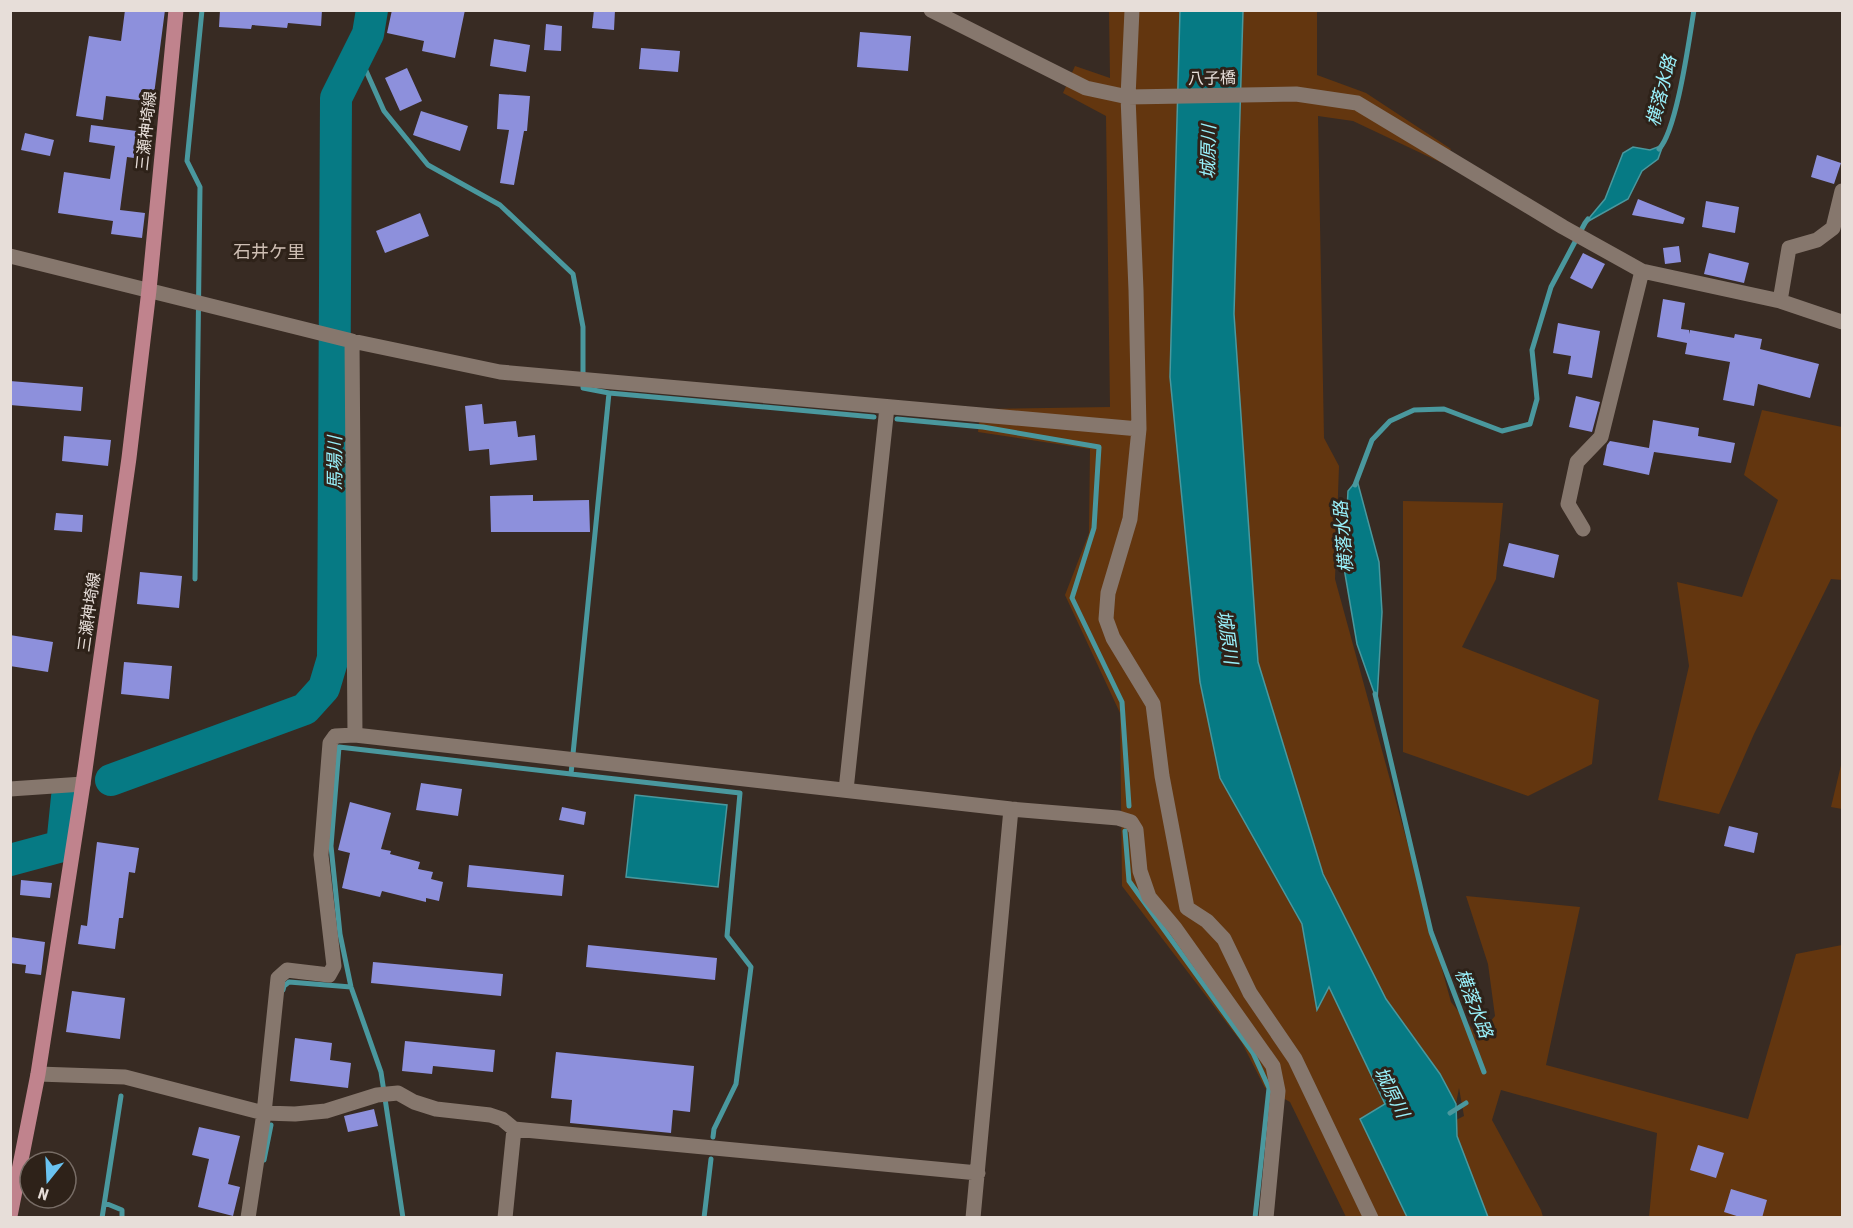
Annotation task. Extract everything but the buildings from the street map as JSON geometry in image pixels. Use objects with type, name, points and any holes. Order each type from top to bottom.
[{"type":"main road","name":"三瀬神埼線","points":[[10,1216],[38,1074],[83,784],[127,470],[149,290],[176,10]]},
{"type":"street","name":"八子橋","points":[[931,10],[1086,88],[1128,97],[1296,94],[1357,103],[1563,227],[1642,271],[1780,302],[1842,322]]},
{"type":"street","points":[[1132,10],[1128,97],[1139,429],[1130,519],[1108,593],[1106,619],[1113,638],[1153,704],[1162,776],[1187,908],[1175,928]]},
{"type":"street","points":[[1780,302],[1789,248],[1817,240],[1833,228],[1842,191]]},
{"type":"street","points":[[10,256],[352,341],[500,372],[1139,429]]},
{"type":"street","points":[[1583,529],[1568,504],[1577,462],[1601,437],[1642,271]]},
{"type":"street","points":[[352,341],[355,735]]},
{"type":"street","points":[[846,789],[887,407]]},
{"type":"street","points":[[248,1218],[264,1113],[278,978],[288,970],[329,975],[334,966],[321,855],[330,743],[335,736],[355,735],[1011,809],[1118,818],[1131,822],[1136,830],[1140,871],[1149,897],[1175,928],[1273,1066],[1278,1091],[1266,1218]]},
{"type":"street","points":[[10,789],[83,784]]},
{"type":"street","points":[[973,1218],[1011,809]]},
{"type":"street","points":[[1187,908],[1207,921],[1224,939],[1250,993],[1295,1059],[1371,1218]]},
{"type":"street","points":[[38,1074],[125,1077],[264,1113],[295,1114],[326,1111],[384,1094],[398,1093],[414,1102],[436,1109],[490,1115],[502,1119],[514,1129],[978,1173]]},
{"type":"street","points":[[505,1218],[514,1129]]},
{"type":"shaded area","points":[[1109,11],[1180,11],[1170,377],[1200,682],[1220,778],[1302,924],[1317,1009],[1329,986],[1385,1105],[1360,1119],[1407,1217],[1346,1217],[1290,1102],[1265,1088],[1242,1043],[1122,886],[1120,713],[1065,595],[1089,533],[1090,449],[978,432],[981,409],[1110,407],[1106,116],[1063,93],[1075,66],[1110,78]]},
{"type":"shaded area","points":[[1243,11],[1317,11],[1317,75],[1366,93],[1451,149],[1442,163],[1353,121],[1318,116],[1324,438],[1339,466],[1335,579],[1451,1002],[1478,1036],[1495,1016],[1488,964],[1466,896],[1580,907],[1546,1065],[1748,1119],[1796,954],[1842,945],[1842,1217],[1649,1217],[1657,1133],[1501,1090],[1492,1120],[1543,1217],[1488,1217],[1457,1136],[1456,1120],[1464,1116],[1459,1088],[1456,1104],[1440,1074],[1386,999],[1323,874],[1258,662],[1234,314]]},
{"type":"shaded area","points":[[1762,410],[1842,427],[1842,580],[1831,579],[1754,734],[1719,814],[1658,800],[1689,666],[1677,582],[1742,597],[1778,500],[1744,475]]},
{"type":"shaded area","points":[[1403,501],[1503,503],[1496,579],[1462,647],[1599,700],[1592,764],[1528,796],[1403,752]]},
{"type":"shaded area","points":[[1842,761],[1842,809],[1831,807]]},
{"type":"water","name":"城原川","points":[[1180,11],[1243,11],[1234,314],[1258,662],[1323,874],[1386,999],[1440,1074],[1456,1104],[1457,1136],[1488,1217],[1407,1217],[1360,1119],[1385,1104],[1329,987],[1317,1010],[1302,924],[1220,778],[1200,682],[1170,377]]},
{"type":"water","points":[[1663,145],[1658,159],[1642,171],[1628,199],[1585,223],[1605,199],[1623,153],[1633,147],[1650,150]]},
{"type":"water","points":[[1357,480],[1379,562],[1382,612],[1377,701],[1357,644],[1344,568],[1348,491]]},
{"type":"water","points":[[635,795],[727,805],[718,887],[626,877]]},
{"type":"waterway","points":[[195,579],[200,187],[187,161],[202,10]]},
{"type":"waterway","name":"馬場川","points":[[111,780],[305,709],[324,688],[333,658],[336,98],[368,34],[372,10]]},
{"type":"waterway","name":"横落水路","points":[[1659,149],[1677,105],[1694,10]]},
{"type":"waterway","points":[[368,34],[363,64],[384,111],[428,165],[500,205],[573,274],[583,327],[583,388],[609,393],[571,774],[740,793],[727,936],[751,967],[736,1084],[714,1129],[713,1137]]},
{"type":"waterway","name":"横落水路","points":[[1355,485],[1372,440],[1390,421],[1414,410],[1444,409],[1502,431],[1530,424],[1537,399],[1532,350],[1551,287],[1588,219]]},
{"type":"waterway","points":[[609,393],[874,417]]},
{"type":"waterway","points":[[897,419],[983,427],[1099,447],[1094,528],[1072,598],[1122,702],[1129,806]]},
{"type":"waterway","name":"横落水路","points":[[1375,694],[1431,932],[1484,1072]]},
{"type":"waterway","points":[[403,1218],[381,1072],[351,987],[340,934],[331,846],[339,747],[571,774]]},
{"type":"waterway","name":"馬場川","points":[[10,860],[62,846],[67,797]]},
{"type":"waterway","points":[[1125,831],[1129,881],[1253,1053],[1269,1088],[1255,1218]]},
{"type":"waterway","points":[[283,990],[289,982],[351,987]]},
{"type":"waterway","points":[[102,1218],[121,1096]]},
{"type":"waterway","points":[[1450,1113],[1466,1103]]},
{"type":"waterway","points":[[264,1160],[271,1125]]},
{"type":"waterway","points":[[704,1218],[711,1159]]},
{"type":"waterway","points":[[105,1203],[122,1210],[122,1218]]},
{"type":"district","name":"石井ケ里","points":[[269,251]]}]
